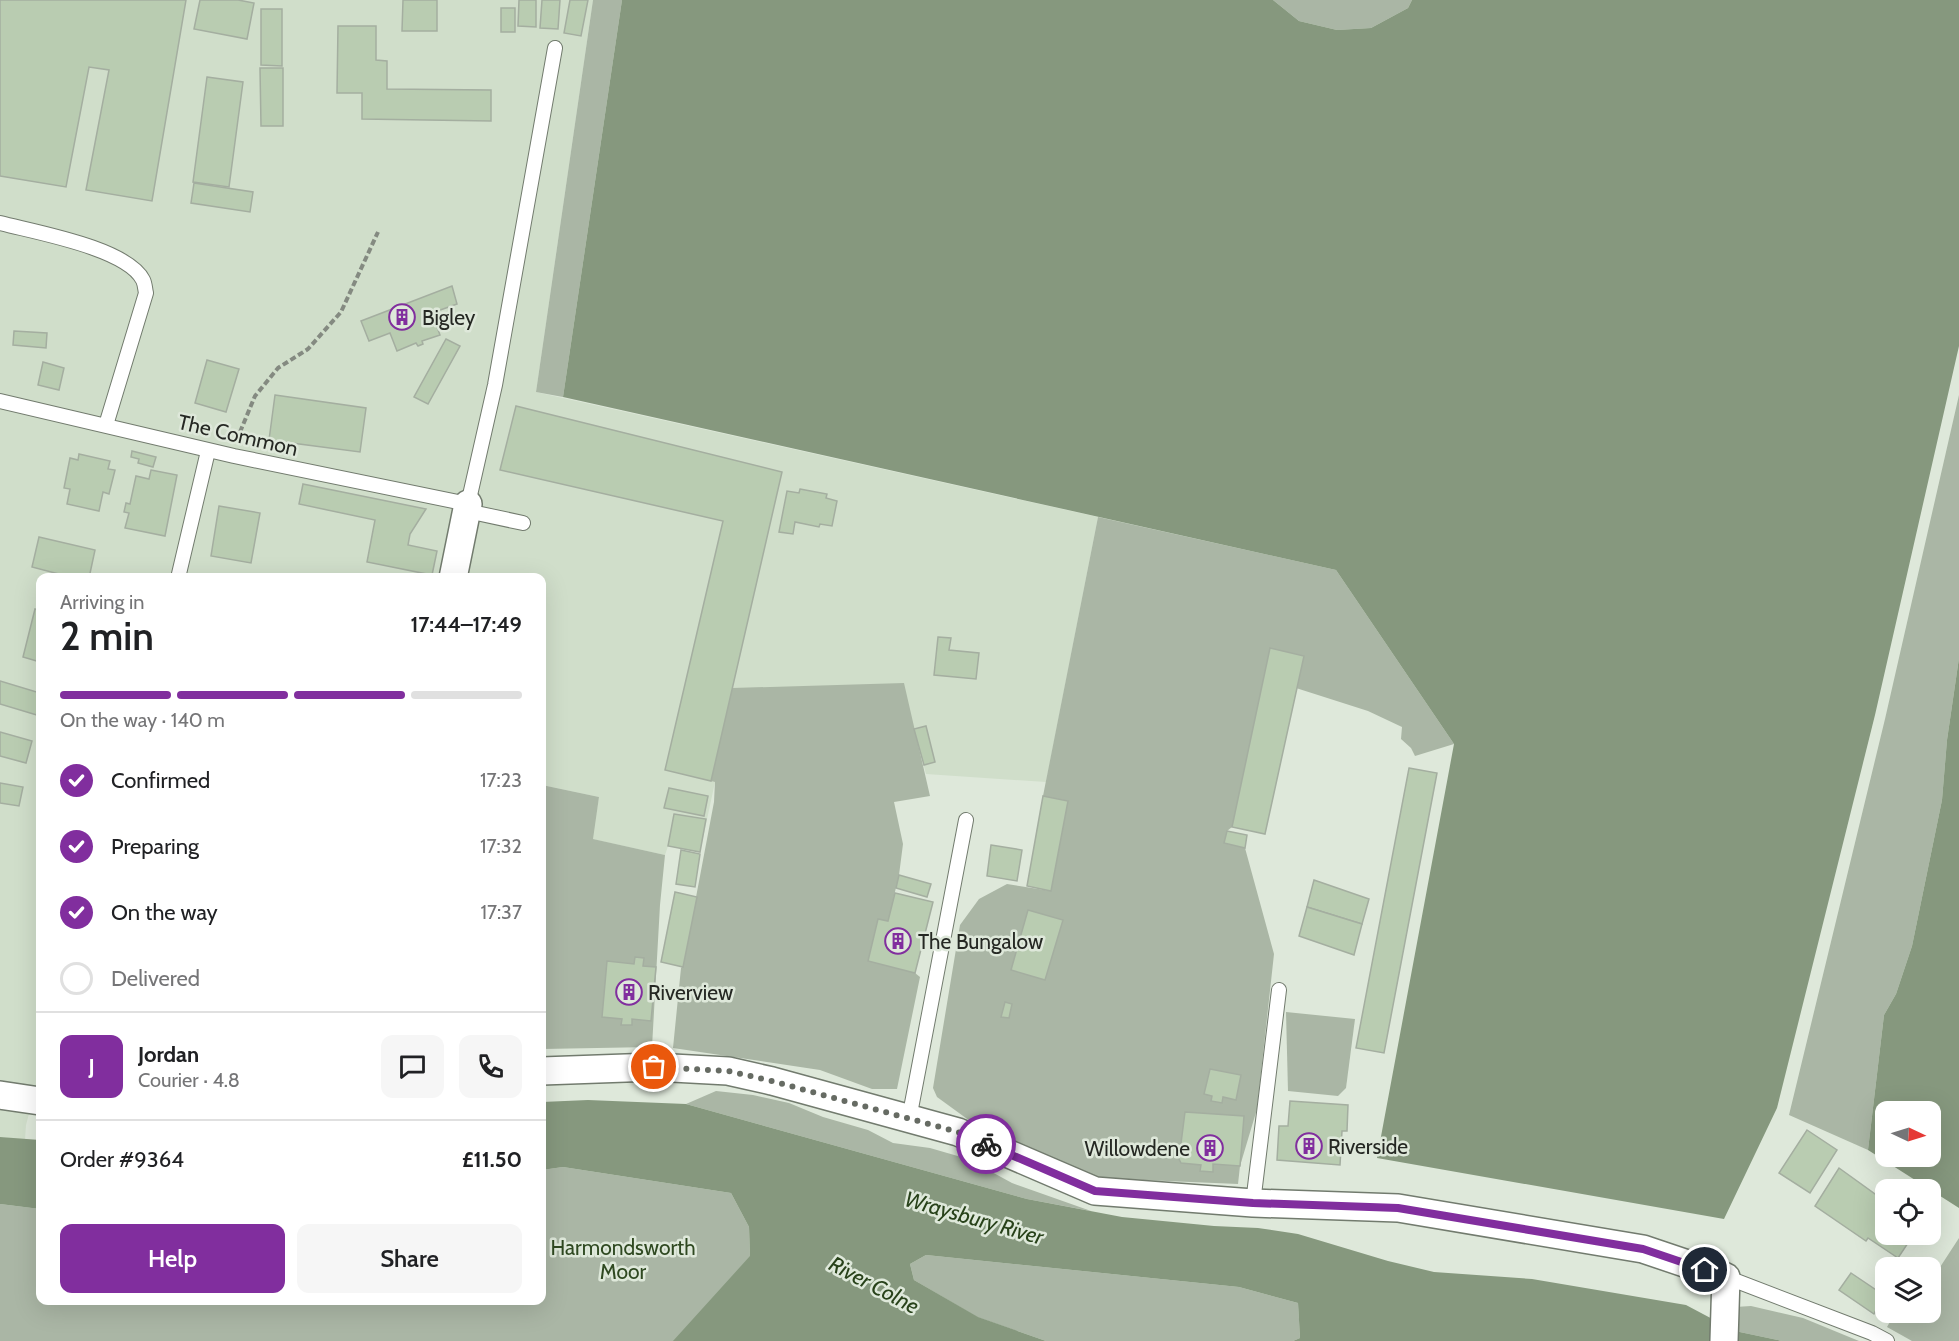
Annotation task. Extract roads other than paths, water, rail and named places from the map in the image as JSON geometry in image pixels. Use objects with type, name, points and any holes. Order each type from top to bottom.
[{"type":"street","points":[[454,573],[467,508]]},
{"type":"street","points":[[546,1071],[654,1067],[728,1071],[958,1132],[1095,1191],[1253,1203],[1398,1208],[1643,1249],[1726,1277],[1724,1341]]},
{"type":"street","points":[[0,1095],[36,1100]]},
{"type":"lane","points":[[467,508],[495,385],[555,48]]},
{"type":"lane","points":[[0,223],[95,248],[129,265],[144,282],[146,293],[106,425]]},
{"type":"lane","name":"The Common","points":[[0,401],[208,451],[467,508],[523,523]]},
{"type":"lane","points":[[179,573],[208,451]]},
{"type":"lane","points":[[909,1119],[966,820]]},
{"type":"lane","points":[[1253,1203],[1279,990]]},
{"type":"lane","points":[[1726,1277],[1863,1329],[1887,1341]]},
{"type":"water","points":[[622,0],[1273,0],[1299,21],[1337,30],[1371,28],[1408,8],[1412,0],[1959,0],[1959,346],[1875,715],[1777,1108],[1724,1219],[1377,1158],[1454,744],[1336,570],[563,397]]},
{"type":"water","points":[[1959,658],[1959,1208],[1941,1197],[1941,1179],[1914,1179],[1895,1167],[1941,1167],[1941,1101],[1875,1101],[1875,1154],[1868,1150],[1884,1015],[1896,994],[1912,946],[1942,800],[1947,740]]},
{"type":"water","points":[[588,1100],[686,1104],[1027,1199],[1122,1217],[1258,1228],[1298,1234],[1434,1272],[1532,1279],[1686,1305],[1735,1331],[1782,1341],[1293,1341],[1300,1338],[1298,1303],[1239,1287],[926,1255],[910,1264],[914,1280],[978,1317],[1046,1341],[673,1341],[750,1256],[749,1227],[731,1193],[563,1167],[546,1169],[546,1102]]},
{"type":"water","points":[[0,1137],[36,1140],[36,1208],[0,1204]]},
{"type":"place","name":"Bigley","points":[[402,317]]},
{"type":"place","name":"The Bungalow","points":[[898,941]]},
{"type":"place","name":"Riverview","points":[[629,992]]},
{"type":"place","name":"Riverside","points":[[1309,1146]]},
{"type":"place","name":"Willowdene","points":[[1210,1148]]},
{"type":"water label","name":"Wraysbury River","points":[[974,1218]]},
{"type":"water label","name":"River Colne","points":[[874,1285]]},
{"type":"park label","name":"Harmondsworth Moor","points":[[623,1259]]}]
